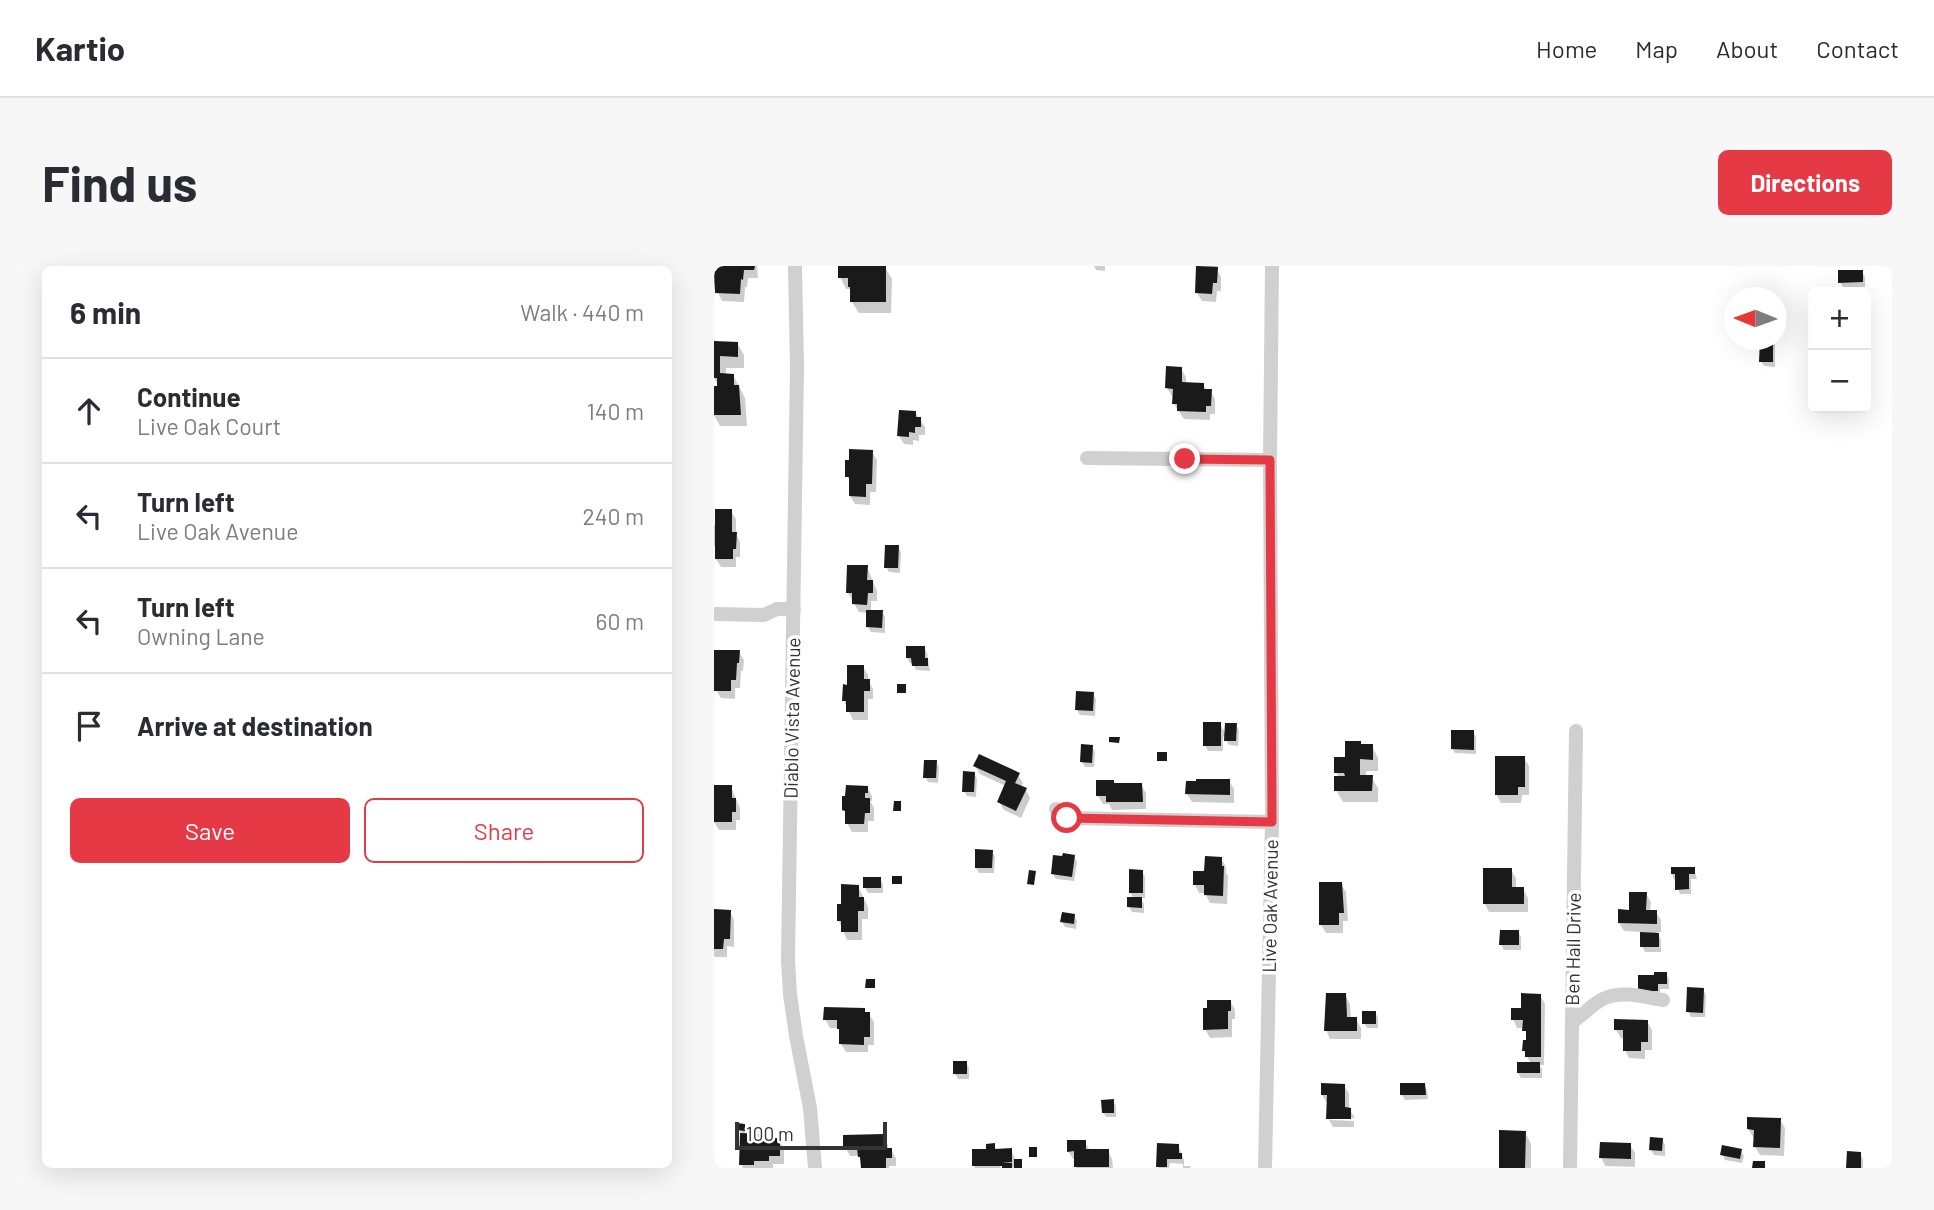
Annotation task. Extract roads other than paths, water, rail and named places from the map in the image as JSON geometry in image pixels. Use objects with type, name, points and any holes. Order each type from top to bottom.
[{"type":"street","name":"Diablo Vista Avenue","points":[[795,266],[797,367],[788,960],[796,1035],[810,1108],[815,1168]]},
{"type":"street","name":"Live Oak Avenue","points":[[1265,1168],[1272,822],[1272,266]]},
{"type":"street","points":[[1087,458],[1270,460]]},
{"type":"street","points":[[714,614],[764,615],[776,609],[793,609]]},
{"type":"street","name":"Ben Hall Drive","points":[[1570,1168],[1576,731]]},
{"type":"street","points":[[1056,809],[1067,818],[1272,822]]},
{"type":"street","points":[[1572,1022],[1603,999],[1614,996],[1625,994],[1663,1000]]}]
